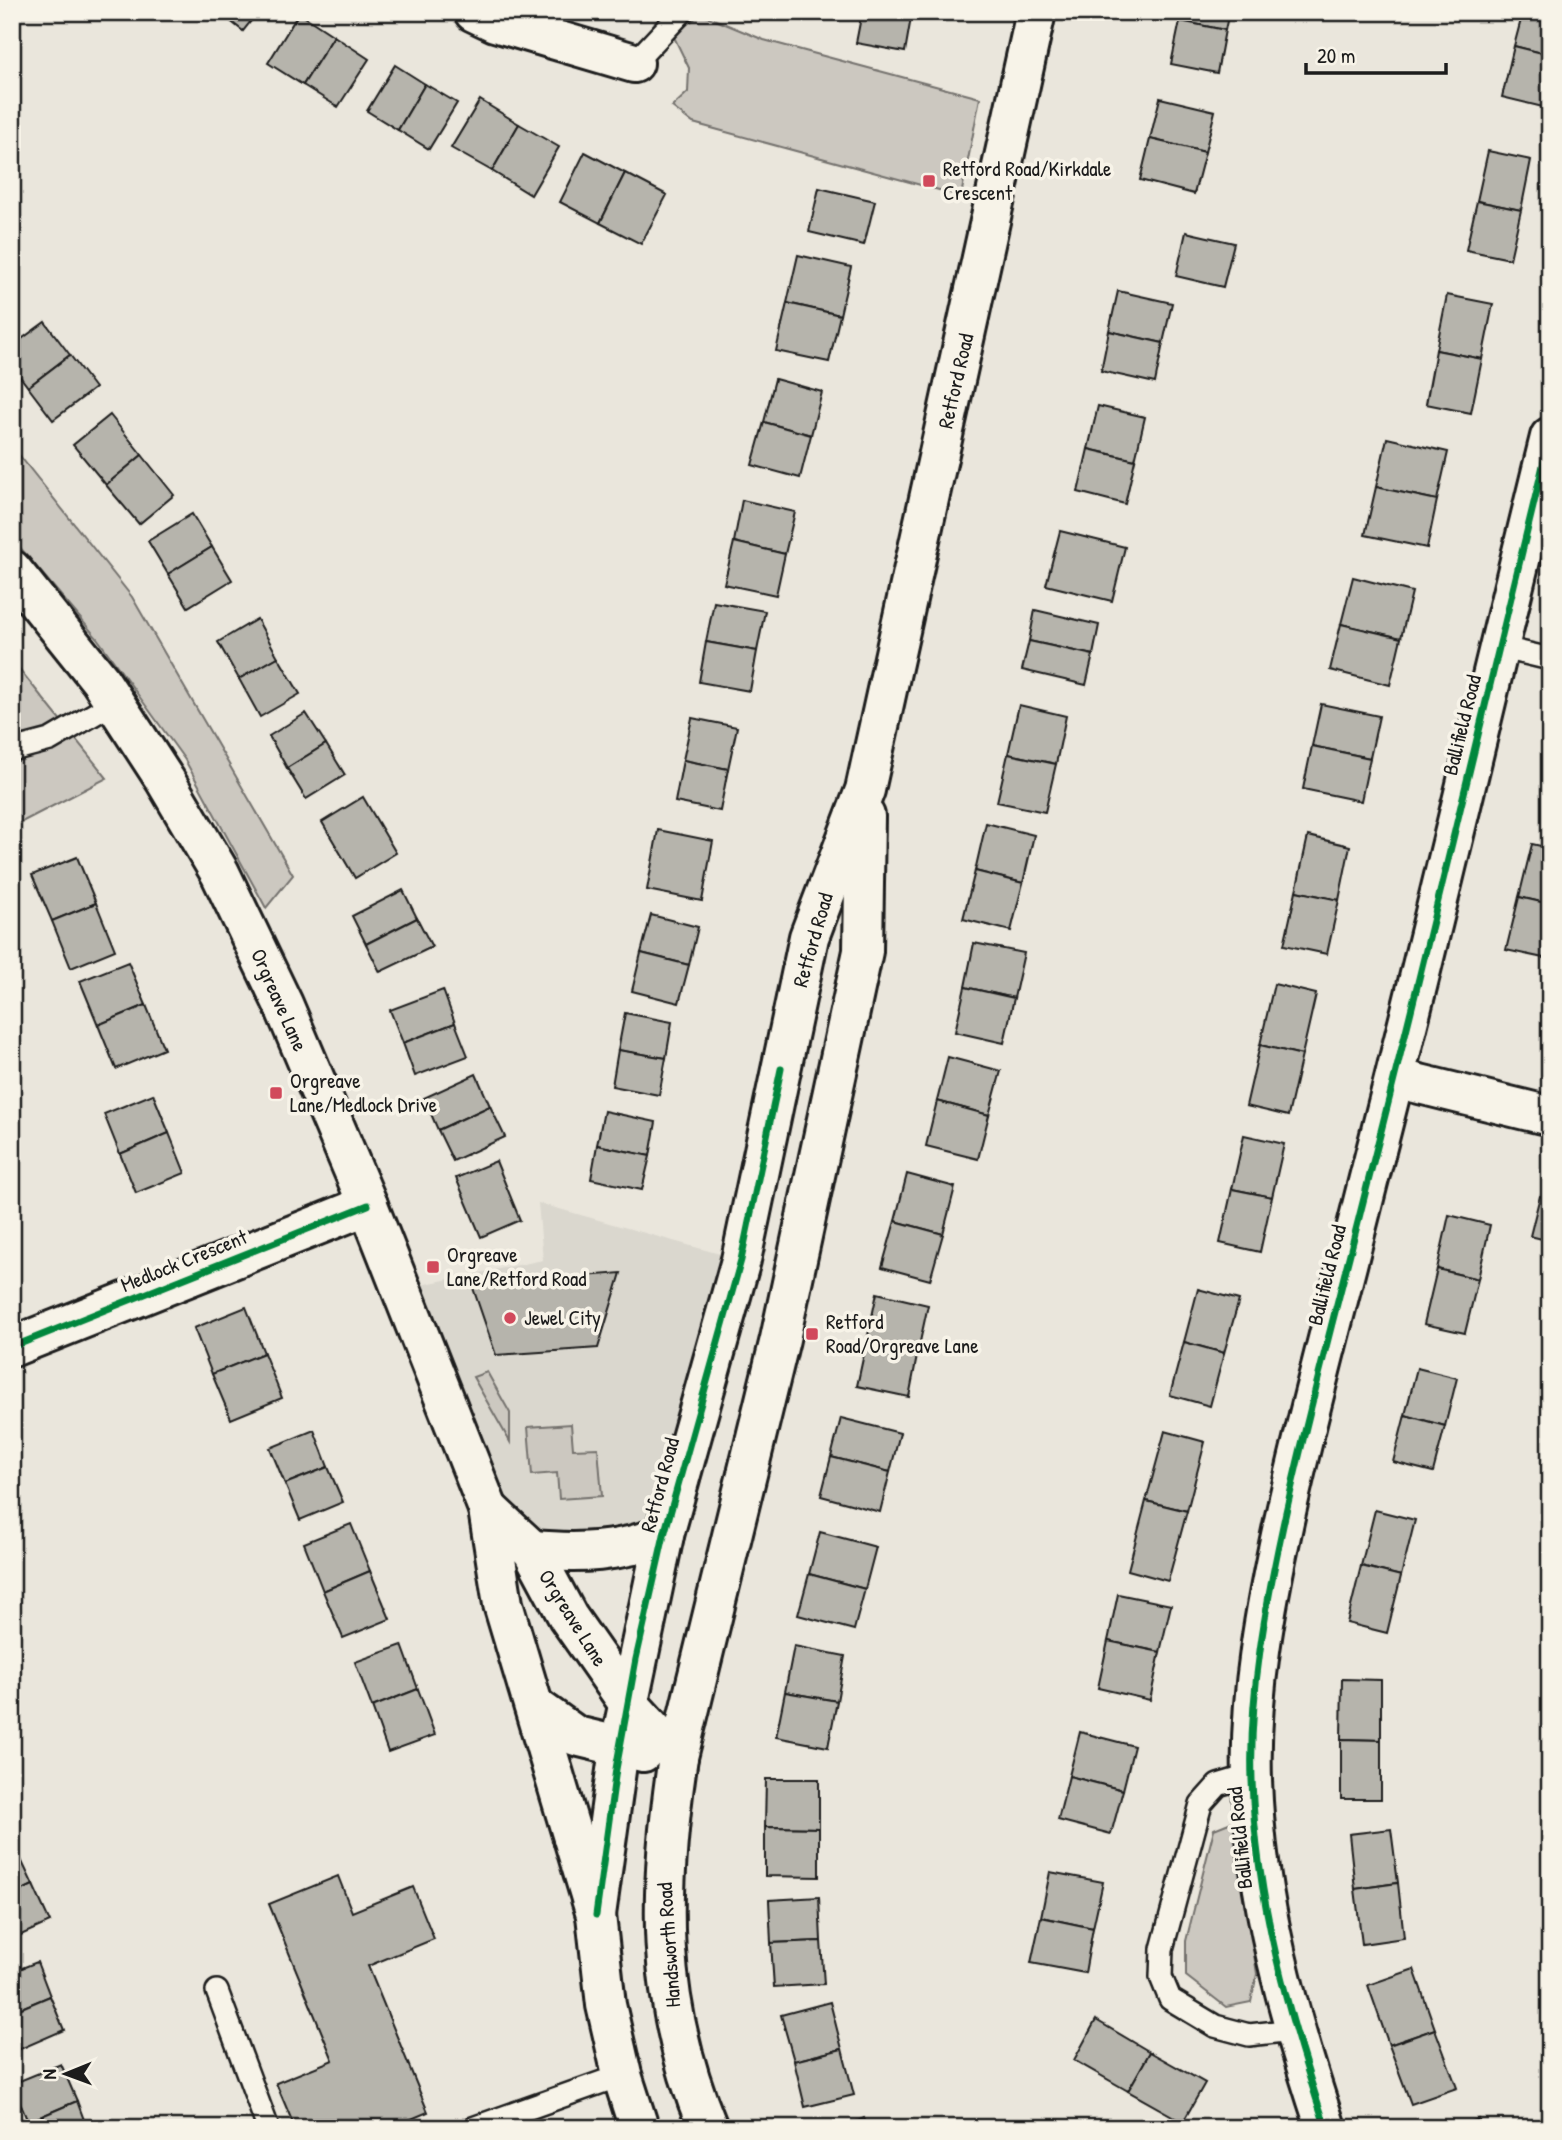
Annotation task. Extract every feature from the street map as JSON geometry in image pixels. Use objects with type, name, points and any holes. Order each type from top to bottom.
[{"type":"main road","points":[[474,12],[495,22],[634,63]]},
{"type":"main road","name":"Retford Road","points":[[596,1915],[619,1749],[664,1535],[741,1260],[809,937],[865,790],[1036,12]]},
{"type":"main road","name":"Ballifield Road","points":[[1326,2128],[1293,2030],[1270,1938],[1257,1855],[1252,1775],[1259,1672],[1270,1588],[1298,1455],[1395,1078],[1550,437]]},
{"type":"main road","name":"Orgreave Lane","points":[[12,570],[115,702],[220,873],[283,1004],[368,1205],[488,1509],[503,1604],[596,1915]]},
{"type":"main road","name":"Retford Road","points":[[678,1757],[780,1339],[863,951],[865,790]]},
{"type":"main road","points":[[1395,1078],[1550,1116]]},
{"type":"main road","name":"Medlock Crescent","points":[[12,1347],[368,1205]]},
{"type":"main road","name":"Orgreave Lane","points":[[488,1509],[532,1550],[568,1617],[628,1703],[678,1757]]},
{"type":"main road","name":"Orgreave Lane","points":[[532,1550],[602,1552],[638,1546],[664,1535]]},
{"type":"main road","points":[[534,1706],[576,1736],[619,1749],[678,1757]]},
{"type":"main road","name":"Handsworth Road","points":[[678,1757],[668,1827],[663,1893],[665,1944],[670,1994],[681,2047],[708,2128]]},
{"type":"main road","points":[[596,1915],[606,2005],[622,2075],[639,2128]]},
{"type":"lane","points":[[634,63],[682,12]]},
{"type":"lane","points":[[1499,647],[1550,659]]},
{"type":"lane","points":[[12,750],[50,740],[115,702]]},
{"type":"lane","points":[[1252,1775],[1218,1785],[1201,1804],[1163,1949],[1161,1977],[1170,1999],[1215,2026],[1249,2035],[1293,2030]]},
{"type":"lane","points":[[217,1991],[268,2128]]},
{"type":"lane","points":[[473,2128],[622,2075]]},
{"type":"shaded area","points":[[701,14],[764,40],[980,98],[961,196],[693,123],[672,107],[688,92],[689,68],[673,35]]},
{"type":"shaded area","points":[[12,446],[132,597],[293,875],[266,908],[185,760],[97,638],[12,538]]},
{"type":"shaded area","points":[[12,660],[107,778],[12,827]]},
{"type":"shaded area","points":[[538,1203],[741,1260],[664,1535],[532,1550],[488,1509],[401,1289],[543,1260]]},
{"type":"shaded area","points":[[487,1372],[510,1413],[510,1442],[473,1377]]},
{"type":"shaded area","points":[[571,1424],[573,1449],[598,1448],[602,1496],[559,1499],[557,1473],[532,1475],[528,1427]]},
{"type":"shaded area","points":[[1234,1821],[1257,1974],[1251,2002],[1226,2007],[1186,1976],[1186,1941],[1214,1829]]},
{"type":"building","points":[[219,12],[258,12],[243,31]]},
{"type":"building","points":[[862,12],[912,12],[905,52],[856,43]]},
{"type":"building","points":[[1181,12],[1229,12],[1225,30],[1180,21]]},
{"type":"building","points":[[1523,12],[1550,12],[1550,55],[1514,46]]},
{"type":"building","points":[[299,13],[334,36],[303,85],[268,63]]},
{"type":"building","points":[[1180,21],[1225,30],[1217,73],[1171,64]]},
{"type":"building","points":[[334,36],[369,59],[338,107],[303,85]]},
{"type":"building","points":[[1514,46],[1550,55],[1547,108],[1502,97]]},
{"type":"building","points":[[395,65],[425,84],[398,130],[367,111]]},
{"type":"building","points":[[425,84],[457,103],[429,149],[398,130]]},
{"type":"building","points":[[1160,98],[1215,111],[1205,152],[1150,139]]},
{"type":"building","points":[[480,100],[519,124],[492,171],[451,148]]},
{"type":"building","points":[[519,124],[559,147],[531,195],[492,171]]},
{"type":"building","points":[[1150,139],[1205,152],[1194,194],[1140,180]]},
{"type":"building","points":[[1488,151],[1531,160],[1521,210],[1477,201]]},
{"type":"building","points":[[585,152],[625,173],[600,223],[560,202]]},
{"type":"building","points":[[625,173],[667,195],[641,244],[600,223]]},
{"type":"building","points":[[819,188],[875,201],[864,245],[809,232]]},
{"type":"building","points":[[1477,201],[1521,210],[1510,259],[1466,250]]},
{"type":"building","points":[[1186,232],[1234,243],[1223,287],[1176,276]]},
{"type":"building","points":[[798,255],[851,267],[840,315],[787,303]]},
{"type":"building","points":[[1118,291],[1172,303],[1163,343],[1109,331]]},
{"type":"building","points":[[1447,295],[1493,304],[1482,359],[1436,350]]},
{"type":"building","points":[[787,303],[840,315],[829,362],[776,351]]},
{"type":"building","points":[[45,322],[70,355],[28,387],[12,366],[12,346]]},
{"type":"building","points":[[1109,331],[1163,343],[1155,383],[1101,371]]},
{"type":"building","points":[[1436,350],[1482,359],[1471,413],[1426,404]]},
{"type":"building","points":[[70,355],[95,388],[53,420],[28,387]]},
{"type":"building","points":[[775,379],[822,392],[811,435],[764,422]]},
{"type":"building","points":[[1098,406],[1145,417],[1135,460],[1088,449]]},
{"type":"building","points":[[110,415],[142,455],[106,485],[73,445]]},
{"type":"building","points":[[764,422],[811,435],[800,478],[752,465]]},
{"type":"building","points":[[1387,438],[1448,452],[1437,500],[1376,487]]},
{"type":"building","points":[[1088,449],[1135,460],[1125,504],[1078,492]]},
{"type":"building","points":[[142,455],[174,495],[139,524],[106,485]]},
{"type":"building","points":[[1376,487],[1437,500],[1427,548],[1365,535]]},
{"type":"building","points":[[742,500],[795,512],[785,554],[734,542]]},
{"type":"building","points":[[192,514],[212,547],[168,574],[148,541]]},
{"type":"building","points":[[1060,531],[1125,547],[1112,601],[1046,585]]},
{"type":"building","points":[[734,542],[785,554],[776,595],[724,584]]},
{"type":"building","points":[[212,547],[232,580],[188,607],[168,574]]},
{"type":"building","points":[[1353,577],[1412,592],[1401,638],[1341,624]]},
{"type":"building","points":[[714,602],[765,611],[757,651],[706,642]]},
{"type":"building","points":[[1035,610],[1099,625],[1093,655],[1029,641]]},
{"type":"building","points":[[257,619],[278,657],[239,679],[218,642]]},
{"type":"building","points":[[1341,624],[1401,638],[1390,685],[1330,670]]},
{"type":"building","points":[[1029,641],[1093,655],[1086,685],[1022,670]]},
{"type":"building","points":[[706,642],[757,651],[750,691],[699,682]]},
{"type":"building","points":[[278,657],[300,694],[260,717],[239,679]]},
{"type":"building","points":[[1321,704],[1379,716],[1370,758],[1312,746]]},
{"type":"building","points":[[1019,705],[1066,716],[1056,764],[1008,754]]},
{"type":"building","points":[[306,713],[326,744],[287,768],[269,736]]},
{"type":"building","points":[[692,718],[737,727],[728,769],[683,760]]},
{"type":"building","points":[[326,744],[345,775],[306,799],[287,768]]},
{"type":"building","points":[[1312,746],[1370,758],[1361,801],[1303,789]]},
{"type":"building","points":[[1008,754],[1056,764],[1045,812],[997,802]]},
{"type":"building","points":[[683,760],[728,769],[720,811],[675,802]]},
{"type":"building","points":[[363,797],[396,853],[355,878],[322,822]]},
{"type":"building","points":[[986,823],[1034,835],[1023,883],[975,871]]},
{"type":"building","points":[[658,830],[713,841],[702,901],[647,890]]},
{"type":"building","points":[[1308,836],[1350,846],[1339,900],[1296,891]]},
{"type":"building","points":[[1532,844],[1550,848],[1550,904],[1519,897]]},
{"type":"building","points":[[77,857],[96,903],[52,921],[32,875]]},
{"type":"building","points":[[975,871],[1023,883],[1011,931],[963,919]]},
{"type":"building","points":[[403,890],[417,918],[366,944],[352,916]]},
{"type":"building","points":[[1296,891],[1339,900],[1327,954],[1284,945]]},
{"type":"building","points":[[1519,897],[1550,904],[1548,959],[1506,950]]},
{"type":"building","points":[[96,903],[115,950],[71,968],[52,921]]},
{"type":"building","points":[[651,915],[698,927],[689,965],[641,953]]},
{"type":"building","points":[[417,918],[432,947],[380,972],[366,944]]},
{"type":"building","points":[[974,943],[1024,953],[1014,998],[965,987]]},
{"type":"building","points":[[641,953],[689,965],[679,1003],[632,991]]},
{"type":"building","points":[[128,962],[146,1005],[98,1025],[80,981]]},
{"type":"building","points":[[1274,984],[1316,994],[1302,1055],[1260,1045]]},
{"type":"building","points":[[965,987],[1014,998],[1004,1043],[955,1032]]},
{"type":"building","points":[[443,990],[455,1023],[403,1043],[390,1010]]},
{"type":"building","points":[[146,1005],[164,1049],[116,1069],[98,1025]]},
{"type":"building","points":[[625,1013],[672,1022],[666,1058],[618,1050]]},
{"type":"building","points":[[455,1023],[468,1056],[415,1076],[403,1043]]},
{"type":"building","points":[[1260,1045],[1302,1055],[1288,1116],[1246,1106]]},
{"type":"building","points":[[618,1050],[666,1058],[659,1095],[612,1086]]},
{"type":"building","points":[[948,1057],[1001,1071],[989,1115],[937,1101]]},
{"type":"building","points":[[476,1074],[490,1106],[438,1130],[424,1098]]},
{"type":"building","points":[[153,1094],[169,1133],[120,1154],[104,1114]]},
{"type":"building","points":[[937,1101],[989,1115],[978,1159],[926,1146]]},
{"type":"building","points":[[490,1106],[505,1137],[453,1161],[438,1130]]},
{"type":"building","points":[[604,1111],[656,1122],[650,1156],[597,1145]]},
{"type":"building","points":[[169,1133],[185,1173],[136,1193],[120,1154]]},
{"type":"building","points":[[1244,1135],[1284,1144],[1272,1197],[1232,1189]]},
{"type":"building","points":[[597,1145],[650,1156],[642,1190],[591,1179]]},
{"type":"building","points":[[496,1161],[520,1220],[481,1237],[456,1178]]},
{"type":"building","points":[[907,1174],[955,1187],[943,1234],[895,1221]]},
{"type":"building","points":[[1232,1189],[1272,1197],[1260,1252],[1220,1243]]},
{"type":"building","points":[[1540,1196],[1550,1199],[1550,1241],[1530,1236]]},
{"type":"building","points":[[1449,1215],[1490,1225],[1478,1279],[1437,1269]]},
{"type":"building","points":[[895,1221],[943,1234],[930,1280],[882,1267]]},
{"type":"building","points":[[1437,1269],[1478,1279],[1465,1333],[1424,1324]]},
{"type":"building","points":[[621,1273],[598,1348],[496,1355],[472,1285]]},
{"type":"building","points":[[1198,1289],[1239,1300],[1224,1353],[1184,1342]]},
{"type":"building","points":[[877,1293],[928,1305],[918,1351],[867,1340]]},
{"type":"building","points":[[246,1307],[264,1353],[212,1374],[194,1328]]},
{"type":"building","points":[[867,1340],[918,1351],[909,1397],[857,1386]]},
{"type":"building","points":[[1184,1342],[1224,1353],[1210,1406],[1170,1395]]},
{"type":"building","points":[[264,1353],[282,1398],[231,1419],[212,1374]]},
{"type":"building","points":[[1417,1368],[1457,1378],[1445,1426],[1405,1415]]},
{"type":"building","points":[[1405,1415],[1445,1426],[1433,1472],[1393,1462]]},
{"type":"building","points":[[841,1418],[900,1433],[890,1472],[831,1457]]},
{"type":"building","points":[[314,1430],[328,1467],[285,1484],[270,1448]]},
{"type":"building","points":[[1165,1431],[1205,1442],[1187,1511],[1146,1501]]},
{"type":"building","points":[[831,1457],[890,1472],[880,1512],[821,1496]]},
{"type":"building","points":[[328,1467],[343,1502],[300,1520],[285,1484]]},
{"type":"building","points":[[1146,1501],[1187,1511],[1168,1581],[1128,1570]]},
{"type":"building","points":[[1375,1510],[1415,1520],[1401,1576],[1361,1566]]},
{"type":"building","points":[[351,1524],[370,1571],[323,1591],[304,1543]]},
{"type":"building","points":[[820,1532],[876,1547],[865,1589],[809,1574]]},
{"type":"building","points":[[1361,1566],[1401,1576],[1387,1633],[1347,1623]]},
{"type":"building","points":[[370,1571],[390,1619],[343,1638],[323,1591]]},
{"type":"building","points":[[809,1574],[865,1589],[854,1630],[798,1615]]},
{"type":"building","points":[[1118,1594],[1171,1605],[1160,1652],[1108,1641]]},
{"type":"building","points":[[1108,1641],[1160,1652],[1150,1700],[1098,1688]]},
{"type":"building","points":[[402,1645],[418,1689],[372,1707],[355,1662]]},
{"type":"building","points":[[794,1646],[845,1656],[837,1701],[785,1692]]},
{"type":"building","points":[[1544,1668],[1550,1668],[1550,1717],[1546,1717]]},
{"type":"building","points":[[1342,1679],[1381,1680],[1381,1740],[1341,1739]]},
{"type":"building","points":[[418,1689],[435,1735],[388,1752],[372,1707]]},
{"type":"building","points":[[785,1692],[837,1701],[828,1747],[776,1737]]},
{"type":"building","points":[[1546,1717],[1550,1717],[1550,1767],[1547,1767]]},
{"type":"building","points":[[1080,1732],[1134,1746],[1123,1790],[1069,1776]]},
{"type":"building","points":[[1341,1739],[1381,1740],[1381,1799],[1341,1799]]},
{"type":"building","points":[[1069,1776],[1123,1790],[1111,1834],[1058,1820]]},
{"type":"building","points":[[766,1779],[819,1779],[819,1828],[765,1827]]},
{"type":"building","points":[[1550,1809],[1550,1859],[1548,1859],[1543,1810]]},
{"type":"building","points":[[765,1827],[819,1828],[819,1877],[765,1876]]},
{"type":"building","points":[[1391,1829],[1398,1883],[1355,1889],[1349,1834]]},
{"type":"building","points":[[16,1849],[33,1885],[12,1895],[12,1851]]},
{"type":"building","points":[[1050,1872],[1103,1882],[1093,1928],[1041,1917]]},
{"type":"building","points":[[338,1876],[352,1912],[413,1887],[434,1939],[368,1966],[428,2112],[390,2128],[371,2128],[368,2121],[350,2128],[295,2128],[276,2083],[333,2060],[269,1904]]},
{"type":"building","points":[[1398,1883],[1404,1938],[1362,1944],[1355,1889]]},
{"type":"building","points":[[33,1885],[50,1922],[12,1939],[12,1895]]},
{"type":"building","points":[[819,1897],[821,1941],[771,1943],[769,1900]]},
{"type":"building","points":[[1041,1917],[1093,1928],[1085,1973],[1031,1963]]},
{"type":"building","points":[[821,1941],[824,1984],[774,1987],[771,1943]]},
{"type":"building","points":[[37,1962],[50,1996],[12,2012],[12,1972]]},
{"type":"building","points":[[1414,1969],[1435,2029],[1389,2045],[1368,1985]]},
{"type":"building","points":[[50,1996],[64,2030],[18,2050],[12,2036],[12,2012]]},
{"type":"building","points":[[830,2002],[842,2049],[794,2061],[781,2015]]},
{"type":"building","points":[[1096,2020],[1150,2052],[1128,2091],[1074,2060]]},
{"type":"building","points":[[1435,2029],[1457,2088],[1411,2104],[1389,2045]]},
{"type":"building","points":[[842,2049],[854,2095],[805,2107],[794,2061]]},
{"type":"building","points":[[1150,2052],[1205,2083],[1183,2122],[1128,2091]]},
{"type":"building","points":[[61,2064],[77,2101],[28,2122],[12,2084]]},
{"type":"building","points":[[77,2101],[87,2128],[30,2128],[28,2122]]},
{"type":"building","points":[[864,2118],[868,2128],[841,2128]]},
{"type":"building","points":[[1479,2119],[1482,2128],[1451,2128]]},
{"type":"cycle path","points":[[1326,2128],[1276,1957],[1260,1869],[1252,1780],[1253,1715],[1260,1649],[1277,1552],[1304,1436],[1415,996],[1550,437]]},
{"type":"cycle path","points":[[596,1915],[616,1769],[636,1659],[664,1535],[741,1260],[781,1069]]},
{"type":"cycle path","points":[[12,1347],[368,1205]]},
{"type":"place","name":"Retford Road/Kirkdale Crescent","points":[[929,181]]},
{"type":"place","name":"Orgreave Lane/Medlock Drive","points":[[276,1093]]},
{"type":"place","name":"Orgreave Lane/Retford Road","points":[[433,1267]]},
{"type":"place","name":"Jewel City","points":[[510,1318]]},
{"type":"place","name":"Retford Road/Orgreave Lane","points":[[812,1334]]}]
